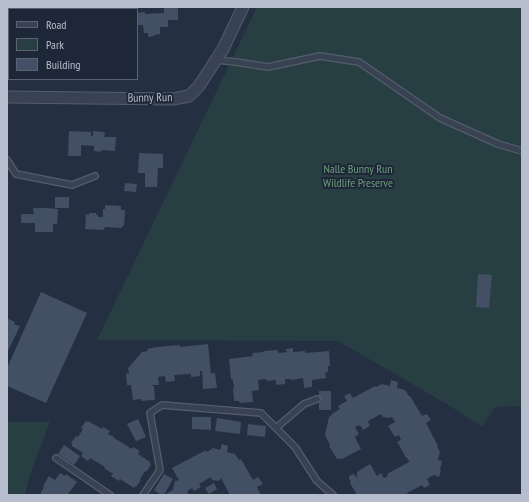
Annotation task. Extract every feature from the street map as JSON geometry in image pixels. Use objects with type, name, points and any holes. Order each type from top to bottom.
[{"type":"street","name":"Bunny Run","points":[[7,97],[173,99],[189,96],[199,86],[223,49],[243,7]]},
{"type":"lane","points":[[216,60],[268,67],[320,56],[360,62],[440,118],[498,144],[522,151]]},
{"type":"lane","points":[[7,160],[16,174],[72,184],[95,176]]},
{"type":"lane","points":[[276,428],[304,404],[317,400]]},
{"type":"lane","points":[[143,495],[160,470],[150,413],[162,405],[261,413],[295,447],[317,481],[333,495]]},
{"type":"lane","points":[[56,458],[110,495]]},
{"type":"green space","name":"Nalle Bunny Run Wildlife Preserve","points":[[257,7],[522,7],[522,406],[495,407],[482,427],[450,406],[338,341],[97,340]]},
{"type":"green space","points":[[7,422],[50,422],[29,477],[25,495],[7,495]]},
{"type":"building","points":[[164,7],[178,7],[178,20],[168,20],[168,27],[160,27],[160,34],[148,37],[148,33],[144,33],[143,25],[138,25],[138,13],[164,13]]},
{"type":"building","points":[[7,18],[8,18],[8,48]]},
{"type":"building","points":[[69,131],[91,132],[91,136],[93,136],[93,131],[105,132],[104,137],[116,137],[115,151],[94,151],[94,146],[81,145],[81,156],[68,156]]},
{"type":"building","points":[[139,153],[163,154],[163,168],[158,168],[157,187],[145,187],[145,173],[138,173]]},
{"type":"building","points":[[125,183],[137,184],[136,192],[124,191]]},
{"type":"building","points":[[55,197],[69,197],[69,208],[55,208]]},
{"type":"building","points":[[105,205],[121,206],[121,210],[125,210],[124,226],[122,226],[122,228],[105,227],[104,230],[85,229],[86,214],[89,215],[89,213],[96,213],[98,217],[103,217],[103,209],[105,209]]},
{"type":"building","points":[[33,208],[58,209],[57,224],[53,224],[53,232],[35,232],[35,223],[21,223],[21,214],[34,214]]},
{"type":"building","points":[[478,274],[492,275],[489,308],[476,307]]},
{"type":"building","points":[[41,292],[87,313],[46,403],[7,386],[7,368]]},
{"type":"building","points":[[7,318],[15,322],[14,324],[20,326],[7,353]]},
{"type":"building","points":[[208,344],[211,374],[215,373],[217,388],[203,389],[202,371],[200,371],[200,376],[191,377],[191,374],[174,375],[175,381],[166,382],[165,376],[158,377],[159,385],[152,385],[154,386],[155,400],[133,400],[131,385],[127,385],[126,374],[129,373],[128,368],[142,352],[148,351],[147,349],[157,347],[180,345],[180,347]]},
{"type":"building","points":[[293,348],[293,352],[305,351],[305,353],[329,351],[330,366],[328,366],[328,372],[325,373],[326,378],[312,380],[312,387],[304,388],[303,378],[291,380],[285,379],[285,384],[276,385],[276,380],[258,380],[259,390],[252,391],[253,402],[240,403],[239,401],[234,401],[234,384],[233,380],[231,379],[229,359],[253,356],[252,353],[264,351],[277,350],[279,353],[287,352],[286,349]]},
{"type":"building","points":[[391,380],[398,382],[397,388],[405,390],[422,416],[427,414],[431,420],[426,423],[440,452],[438,460],[442,461],[439,477],[434,475],[427,479],[430,485],[424,488],[422,485],[407,493],[408,495],[357,495],[350,483],[349,476],[353,474],[357,479],[357,472],[370,464],[377,476],[381,473],[384,478],[388,476],[387,474],[409,462],[409,460],[407,460],[408,458],[406,458],[397,442],[401,440],[399,435],[395,437],[388,426],[395,422],[392,417],[383,417],[381,414],[368,421],[370,426],[363,430],[359,425],[355,427],[359,434],[355,437],[361,449],[342,459],[337,459],[329,446],[330,445],[325,435],[329,417],[340,409],[338,406],[347,401],[344,396],[350,393],[353,398],[375,386],[376,387],[382,384],[390,386]]},
{"type":"building","points":[[319,391],[331,391],[331,410],[319,410]]},
{"type":"building","points":[[192,417],[211,417],[211,430],[192,429]]},
{"type":"building","points":[[217,418],[241,422],[240,434],[215,431]]},
{"type":"building","points":[[138,419],[146,437],[136,441],[127,424]]},
{"type":"building","points":[[86,421],[102,429],[103,427],[110,431],[108,434],[132,449],[133,447],[140,451],[138,454],[150,462],[151,465],[146,472],[145,471],[136,487],[135,486],[134,488],[120,479],[119,481],[111,476],[113,474],[104,468],[105,467],[90,458],[88,461],[81,456],[83,453],[72,446],[71,443],[76,436],[78,437],[83,429],[81,428]]},
{"type":"building","points":[[248,424],[266,426],[265,437],[247,435]]},
{"type":"building","points":[[222,444],[228,446],[227,452],[235,454],[239,460],[241,459],[253,480],[258,477],[263,484],[257,487],[261,495],[230,495],[221,478],[219,481],[212,480],[211,477],[199,484],[201,487],[194,491],[192,488],[187,491],[189,495],[164,495],[173,490],[175,481],[179,480],[172,468],[206,450],[207,452],[213,448],[220,450]]},
{"type":"building","points":[[64,445],[80,456],[74,465],[58,454]]},
{"type":"building","points":[[60,473],[65,476],[66,474],[77,482],[68,494],[70,495],[41,495],[43,486],[49,476],[55,480]]},
{"type":"building","points":[[164,474],[173,479],[164,495],[161,495],[154,490]]},
{"type":"building","points":[[214,483],[217,489],[209,494],[205,488]]}]
